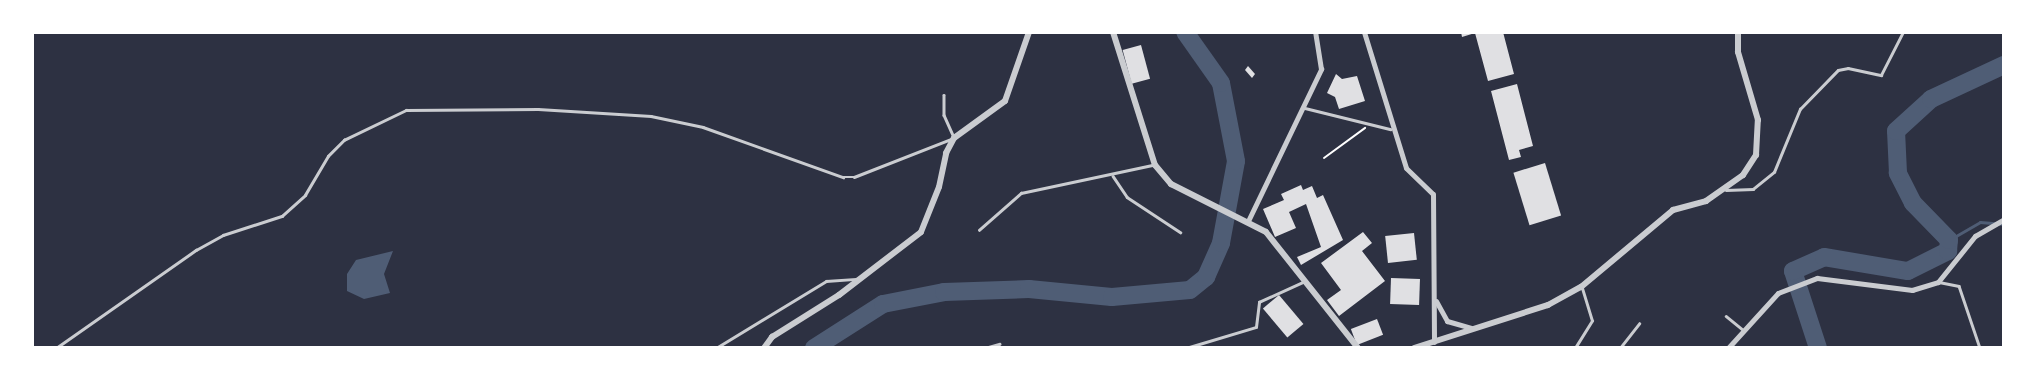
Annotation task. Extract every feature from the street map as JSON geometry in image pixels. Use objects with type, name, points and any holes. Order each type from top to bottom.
[{"type":"street","points":[[764,348],[772,337],[862,279],[920,232],[954,138],[988,118],[1005,100],[1029,32]]},
{"type":"street","points":[[1113,32],[1154,165],[1171,184],[1248,221],[1281,247],[1358,348]]},
{"type":"street","points":[[1248,221],[1304,108],[1321,68],[1315,32]]},
{"type":"street","points":[[1364,32],[1390,129],[1406,168],[1433,194],[1434,342]]},
{"type":"street","points":[[1414,348],[1548,305],[1581,287],[1673,210],[1724,190],[1743,175],[1756,155],[1758,120],[1738,52],[1738,32]]},
{"type":"street","points":[[1728,348],[1778,292],[1816,278],[1912,290],[1938,282],[1975,236],[2004,219]]},
{"type":"street","points":[[1434,289],[1438,309],[1447,321],[1477,329]]},
{"type":"lane","points":[[1724,190],[1752,189],[1774,172],[1800,109],[1838,70],[1881,75],[1903,32]]},
{"type":"lane","points":[[56,348],[196,250],[223,235],[282,216],[305,195],[328,156],[344,140],[406,110],[538,109],[651,116],[703,127],[843,177],[854,177],[954,138],[944,115],[944,95]]},
{"type":"lane","points":[[1304,108],[1390,129]]},
{"type":"lane","points":[[979,230],[1021,193],[1113,176],[1154,165]]},
{"type":"lane","points":[[1113,176],[1127,197],[1180,232]]},
{"type":"lane","points":[[716,348],[826,281],[862,279]]},
{"type":"lane","points":[[1186,348],[1256,327],[1259,302],[1306,280]]},
{"type":"lane","points":[[1938,282],[1959,286],[1980,348]]},
{"type":"lane","points":[[1575,348],[1592,320],[1581,287]]},
{"type":"lane","points":[[1726,316],[1744,330]]},
{"type":"lane","points":[[1620,348],[1639,324]]},
{"type":"lane","points":[[986,348],[998,344]]},
{"type":"path","points":[[1324,158],[1370,124]]},
{"type":"water","points":[[393,251],[384,274],[390,293],[364,299],[347,291],[347,274],[356,260]]},
{"type":"building","points":[[1461,32],[1503,32],[1514,74],[1488,81],[1475,33],[1462,37]]},
{"type":"building","points":[[1141,45],[1150,79],[1132,84],[1123,50]]},
{"type":"building","points":[[1248,66],[1255,74],[1252,78],[1245,70]]},
{"type":"building","points":[[1336,74],[1342,79],[1357,76],[1365,101],[1339,109],[1335,97],[1327,93]]},
{"type":"building","points":[[1517,84],[1533,146],[1519,150],[1521,157],[1509,160],[1491,91]]},
{"type":"building","points":[[1545,163],[1561,216],[1530,225],[1513,173]]},
{"type":"building","points":[[1301,185],[1303,190],[1312,186],[1317,198],[1323,195],[1343,240],[1301,265],[1297,257],[1321,247],[1306,204],[1289,212],[1296,228],[1275,237],[1263,209],[1284,200],[1281,194]]},
{"type":"building","points":[[1363,232],[1372,243],[1362,251],[1385,281],[1339,316],[1327,300],[1341,290],[1321,263]]},
{"type":"building","points":[[1414,233],[1417,260],[1388,263],[1385,236]]},
{"type":"building","points":[[1391,278],[1420,279],[1419,305],[1390,304]]},
{"type":"building","points":[[1279,295],[1303,324],[1287,338],[1263,308]]},
{"type":"building","points":[[1377,319],[1383,335],[1357,345],[1351,329]]},
{"type":"waterway","points":[[814,348],[883,304],[944,292],[1029,289],[1112,297],[1190,290],[1206,277],[1221,243],[1236,161],[1221,83],[1185,32]]},
{"type":"waterway","points":[[1818,348],[1793,271],[1824,257],[1908,271],[1948,251],[1949,240],[1913,203],[1898,173],[1896,131],[1931,99],[2004,65]]},
{"type":"waterway","points":[[1949,240],[1980,222],[2004,224]]}]
